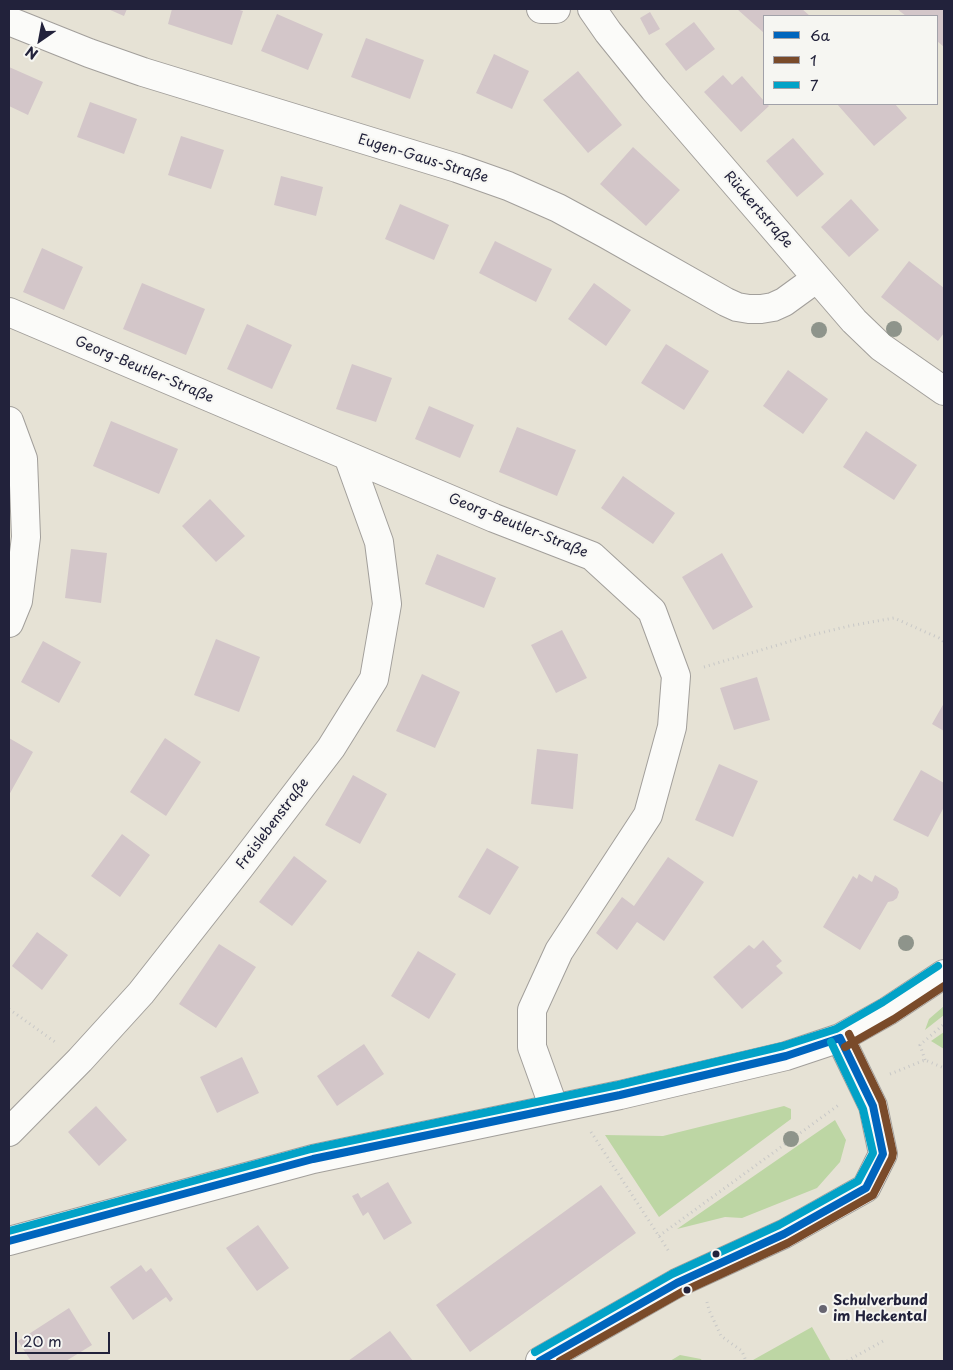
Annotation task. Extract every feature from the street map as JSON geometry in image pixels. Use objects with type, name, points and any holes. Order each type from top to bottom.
[{"type":"street","points":[[541,9],[556,9]]},
{"type":"street","name":"Rückertstraße","points":[[592,9],[654,90],[870,337],[894,357],[944,391]]},
{"type":"street","name":"Eugen-Gaus-Straße","points":[[9,21],[143,72],[457,168],[508,186],[558,208],[737,307],[761,309],[773,307],[784,302],[817,278]]},
{"type":"street","name":"Georg-Beutler-Straße","points":[[9,312],[494,518],[592,556],[652,611],[676,676],[672,727],[648,815],[559,951],[532,1010],[532,1047],[564,1107]]},
{"type":"street","points":[[9,421],[23,459],[26,537],[18,601],[9,624]]},
{"type":"street","name":"Freislebenstraße","points":[[9,1132],[80,1060],[141,993],[330,748],[374,679],[386,595],[379,542],[348,456]]},
{"type":"street","points":[[9,1241],[313,1159],[620,1096],[786,1056],[840,1038],[888,1011],[944,974]]},
{"type":"street","points":[[540,1361],[686,1278],[784,1234],[866,1188],[883,1154],[873,1106],[840,1038]]},
{"type":"path","points":[[676,676],[808,636],[894,618],[944,642]]},
{"type":"path","points":[[9,1009],[80,1060]]},
{"type":"path","points":[[925,1060],[920,1045],[944,1024]]},
{"type":"path","points":[[659,1236],[863,1085],[925,1060],[944,1068]]},
{"type":"path","points":[[564,1107],[659,1236],[686,1278]]},
{"type":"path","points":[[709,1310],[721,1336],[742,1351],[746,1361]]},
{"type":"path","points":[[847,1361],[885,1340]]},
{"type":"green space","points":[[944,1006],[944,1015],[925,1030],[929,1019]]},
{"type":"green space","points":[[944,1032],[944,1049],[931,1041]]},
{"type":"green space","points":[[784,1106],[791,1109],[791,1119],[659,1217],[605,1135],[663,1136]]},
{"type":"green space","points":[[835,1120],[846,1140],[840,1162],[817,1188],[742,1218],[725,1217],[677,1229]]},
{"type":"green space","points":[[812,1327],[831,1361],[753,1361],[753,1360]]},
{"type":"green space","points":[[680,1355],[701,1359],[702,1361],[670,1361]]},
{"type":"building","points":[[108,9],[127,9],[124,16]]},
{"type":"building","points":[[172,9],[236,9],[243,11],[232,45],[168,24]]},
{"type":"building","points":[[737,9],[802,9],[809,15],[763,15],[763,32]]},
{"type":"building","points":[[897,9],[944,9],[944,47],[938,42],[938,15],[905,15]]},
{"type":"building","points":[[650,12],[660,29],[649,35],[640,18]]},
{"type":"building","points":[[277,14],[323,34],[308,70],[261,51]]},
{"type":"building","points":[[694,22],[715,49],[686,71],[665,44]]},
{"type":"building","points":[[366,38],[424,60],[410,99],[351,77]]},
{"type":"building","points":[[494,54],[529,71],[512,109],[476,93]]},
{"type":"building","points":[[9,67],[43,82],[28,115],[9,106]]},
{"type":"building","points":[[578,71],[622,125],[588,153],[543,100]]},
{"type":"building","points":[[723,75],[732,85],[742,76],[763,100],[763,105],[769,106],[741,132],[704,92]]},
{"type":"building","points":[[90,102],[137,119],[124,154],[77,137]]},
{"type":"building","points":[[838,105],[896,105],[907,118],[874,146]]},
{"type":"building","points":[[181,136],[224,150],[211,189],[168,175]]},
{"type":"building","points":[[793,138],[824,174],[797,197],[766,161]]},
{"type":"building","points":[[633,147],[680,190],[646,226],[600,184]]},
{"type":"building","points":[[281,176],[323,187],[316,216],[274,205]]},
{"type":"building","points":[[851,199],[879,230],[849,257],[821,227]]},
{"type":"building","points":[[400,204],[449,225],[434,260],[385,239]]},
{"type":"building","points":[[495,241],[552,269],[536,302],[479,273]]},
{"type":"building","points":[[42,248],[83,267],[64,310],[23,292]]},
{"type":"building","points":[[909,261],[944,288],[944,333],[938,341],[881,297]]},
{"type":"building","points":[[142,283],[205,309],[186,355],[123,329]]},
{"type":"building","points":[[594,283],[631,310],[606,346],[568,319]]},
{"type":"building","points":[[247,324],[292,345],[272,389],[227,369]]},
{"type":"building","points":[[666,344],[709,371],[684,410],[641,383]]},
{"type":"building","points":[[352,364],[392,378],[376,422],[336,409]]},
{"type":"building","points":[[788,370],[828,399],[803,434],[763,406]]},
{"type":"building","points":[[429,406],[474,425],[460,458],[415,439]]},
{"type":"building","points":[[111,421],[178,449],[159,494],[93,466]]},
{"type":"building","points":[[517,427],[576,450],[557,496],[499,472]]},
{"type":"building","points":[[866,431],[917,465],[894,500],[843,467]]},
{"type":"building","points":[[623,476],[675,513],[653,544],[601,508]]},
{"type":"building","points":[[210,499],[245,536],[216,562],[182,526]]},
{"type":"building","points":[[71,549],[107,553],[101,603],[65,598]]},
{"type":"building","points":[[722,553],[753,607],[713,630],[682,577]]},
{"type":"building","points":[[437,554],[496,578],[484,608],[425,584]]},
{"type":"building","points":[[562,630],[587,678],[556,693],[531,645]]},
{"type":"building","points":[[216,639],[260,657],[239,712],[194,695]]},
{"type":"building","points":[[43,641],[81,662],[59,703],[21,682]]},
{"type":"building","points":[[422,674],[460,692],[435,748],[396,731]]},
{"type":"building","points":[[757,677],[770,720],[734,730],[720,688]]},
{"type":"building","points":[[944,703],[944,731],[932,724]]},
{"type":"building","points":[[9,738],[33,752],[9,795]]},
{"type":"building","points":[[165,738],[201,762],[166,816],[130,792]]},
{"type":"building","points":[[537,749],[578,754],[573,809],[531,804]]},
{"type":"building","points":[[719,764],[758,781],[733,837],[695,820]]},
{"type":"building","points":[[921,770],[944,783],[944,807],[928,837],[893,820]]},
{"type":"building","points":[[353,775],[387,794],[360,844],[325,825]]},
{"type":"building","points":[[122,834],[150,855],[120,897],[91,876]]},
{"type":"building","points":[[487,848],[519,867],[490,915],[458,897]]},
{"type":"building","points":[[294,856],[327,881],[292,926],[259,902]]},
{"type":"building","points":[[668,857],[704,882],[664,941],[637,922],[617,950],[596,933],[622,897],[634,906]]},
{"type":"building","points":[[859,874],[872,882],[875,875],[897,888],[899,892],[897,898],[888,902],[860,950],[823,927],[853,876],[857,879]]},
{"type":"building","points":[[37,932],[68,955],[42,990],[12,966]]},
{"type":"building","points":[[763,940],[782,961],[776,966],[783,973],[742,1009],[713,977],[749,945],[754,949]]},
{"type":"building","points":[[219,944],[256,967],[216,1028],[179,1004]]},
{"type":"building","points":[[418,951],[456,974],[429,1019],[391,996]]},
{"type":"building","points":[[364,1044],[384,1074],[337,1106],[317,1076]]},
{"type":"building","points":[[242,1057],[259,1093],[217,1113],[200,1077]]},
{"type":"building","points":[[96,1106],[127,1140],[99,1166],[68,1132]]},
{"type":"building","points":[[388,1182],[412,1223],[384,1240],[368,1212],[363,1216],[352,1196],[358,1193],[361,1198]]},
{"type":"building","points":[[601,1185],[636,1233],[470,1352],[436,1305]]},
{"type":"building","points":[[258,1225],[289,1268],[257,1291],[226,1248]]},
{"type":"building","points":[[141,1265],[146,1272],[151,1268],[173,1299],[170,1302],[166,1297],[133,1320],[110,1287]]},
{"type":"building","points":[[69,1308],[92,1345],[66,1361],[31,1361],[18,1341]]},
{"type":"building","points":[[390,1331],[413,1361],[348,1361]]},
{"type":"transit line","name":"7","points":[[9,1231],[311,1149],[618,1085],[783,1046],[836,1029],[883,1002],[938,966]]},
{"type":"transit line","name":"1","points":[[845,1047],[894,1019],[944,986]]},
{"type":"transit line","name":"1","points":[[560,1361],[682,1292],[788,1243],[873,1195],[893,1153],[882,1102],[849,1034]]},
{"type":"transit line","name":"6a","points":[[9,1241],[313,1159],[620,1095],[786,1056],[840,1038]]},
{"type":"transit line","name":"6a","points":[[540,1361],[677,1283],[784,1234],[866,1188],[883,1154],[873,1106],[840,1038]]},
{"type":"transit line","name":"7","points":[[535,1352],[672,1274],[779,1225],[858,1181],[873,1153],[863,1109],[831,1042]]},
{"type":"place","name":"Schulverbund im Heckental","points":[[823,1309]]}]
